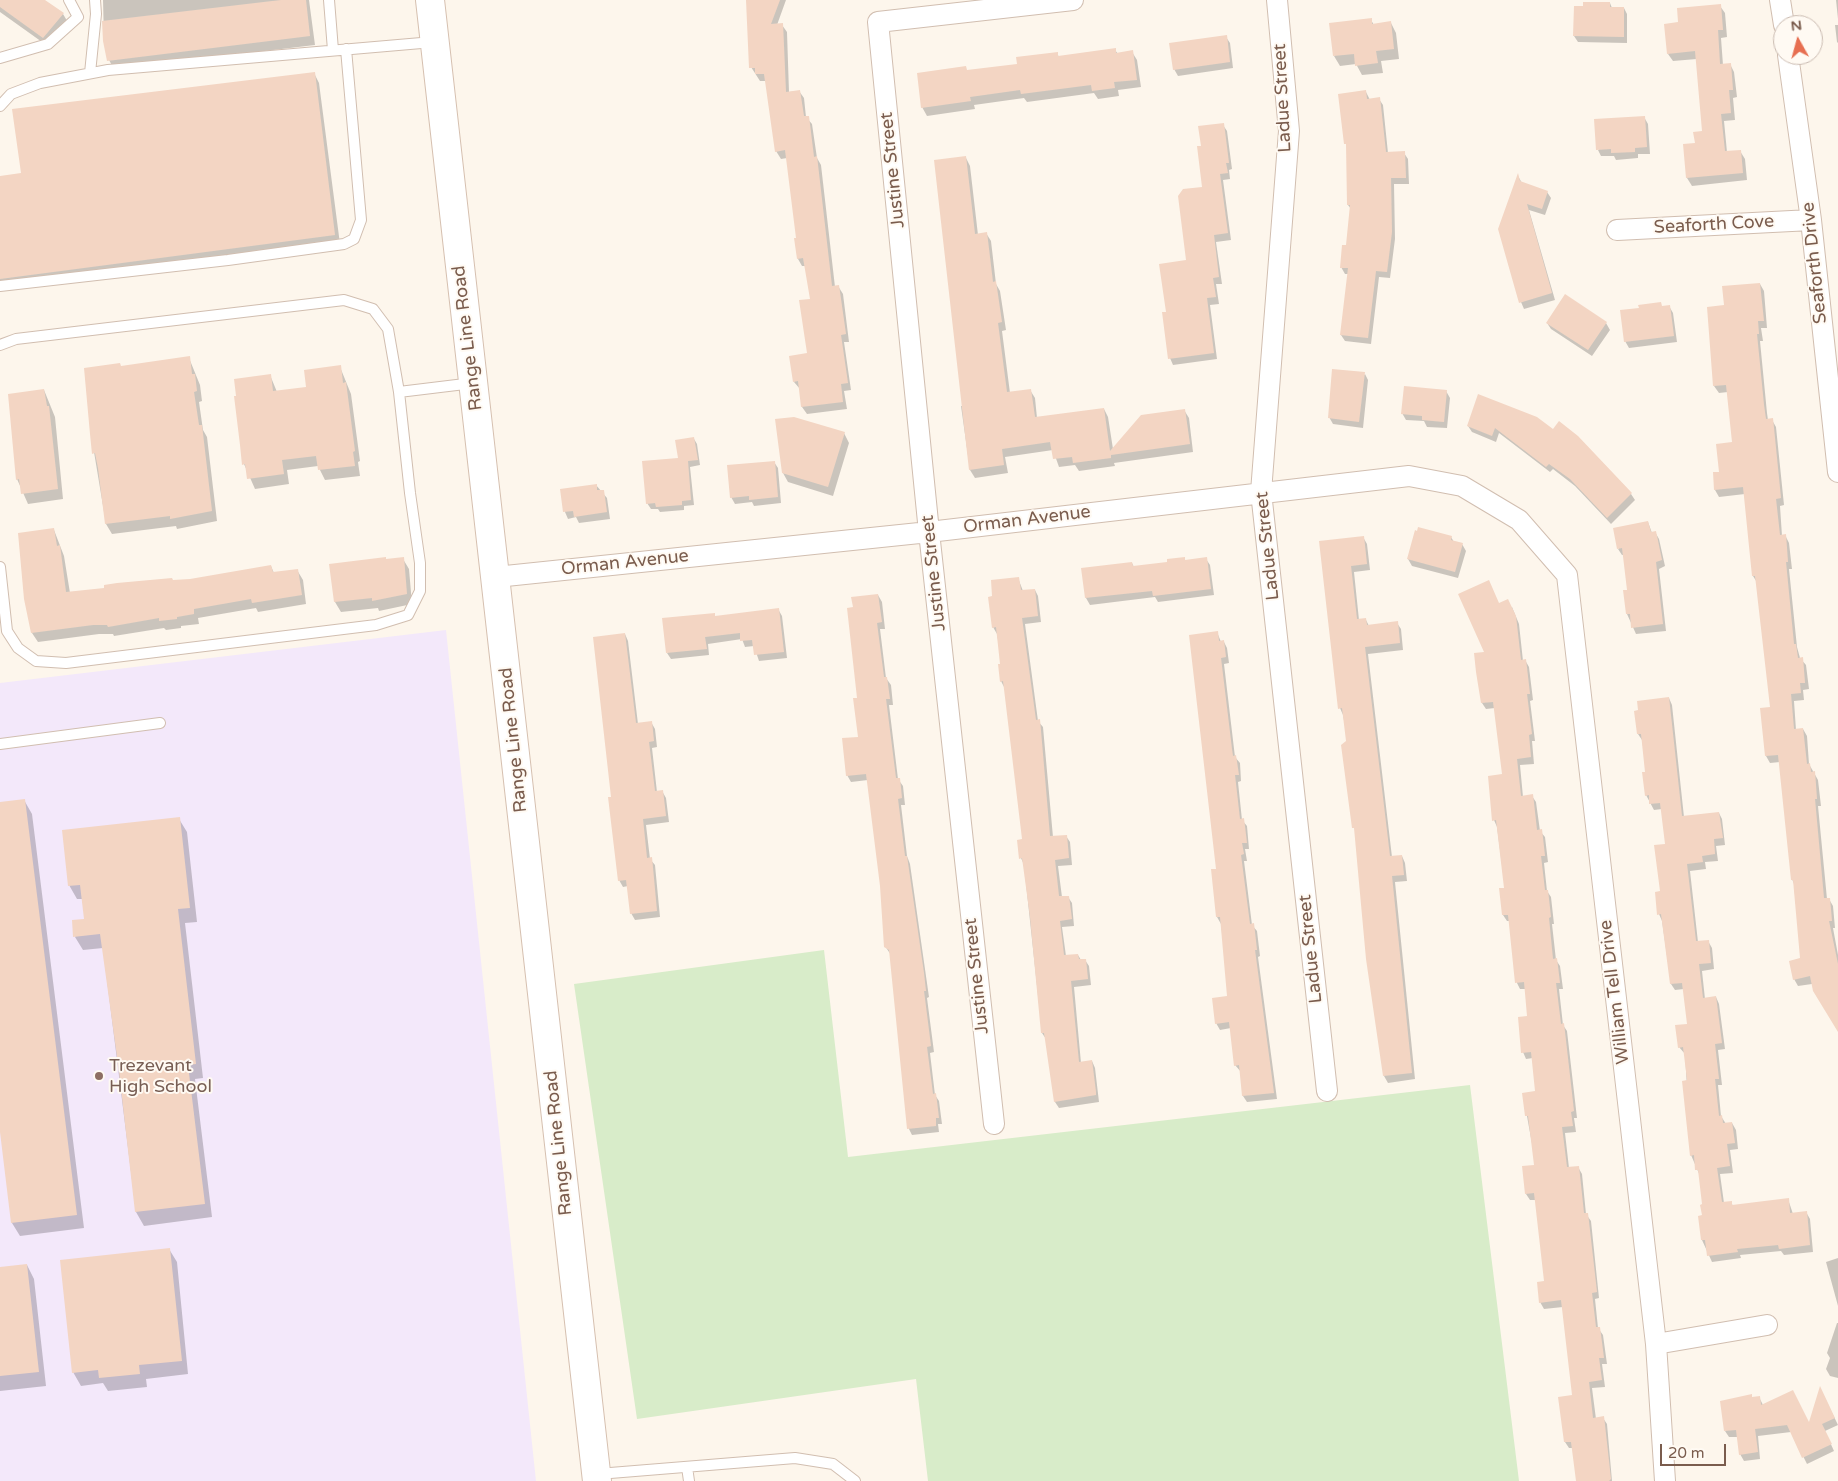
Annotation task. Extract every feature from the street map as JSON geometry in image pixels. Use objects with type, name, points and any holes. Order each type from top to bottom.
[{"type":"main road","name":"Range Line Road","points":[[430,0],[597,1477]]},
{"type":"street","name":"Justine Street","points":[[994,1124],[929,532],[878,22],[1072,0]]},
{"type":"street","name":"Ladue Street","points":[[1277,0],[1289,131],[1261,492],[1327,1091]]},
{"type":"street","points":[[1780,0],[1782,15]]},
{"type":"street","name":"Seaforth Drive","points":[[1789,65],[1811,220],[1838,472]]},
{"type":"street","name":"Seaforth Cove","points":[[1617,230],[1811,220]]},
{"type":"street","name":"Orman Avenue","points":[[496,577],[929,532],[1408,476],[1462,486],[1519,520]]},
{"type":"street","name":"William Tell Drive","points":[[1519,520],[1567,575],[1656,1344],[1665,1481]]},
{"type":"street","points":[[1656,1344],[1767,1325]]},
{"type":"lane","points":[[0,58],[48,44],[78,17],[69,0]]},
{"type":"lane","points":[[90,73],[96,14],[95,0]]},
{"type":"lane","points":[[329,0],[333,50]]},
{"type":"lane","points":[[0,106],[11,94],[40,83],[90,73],[434,42]]},
{"type":"lane","points":[[0,286],[228,260],[344,244],[354,239],[361,220],[346,49]]},
{"type":"lane","points":[[0,345],[16,339],[344,300],[373,309],[388,329],[399,392],[420,563],[420,592],[408,615],[376,626],[66,663],[36,661],[18,648],[7,632],[0,567]]},
{"type":"lane","points":[[399,392],[474,382]]},
{"type":"lane","points":[[0,744],[160,723]]},
{"type":"lane","points":[[597,1477],[795,1458],[833,1464],[855,1481]]},
{"type":"lane","points":[[687,1467],[689,1481]]},
{"type":"shaded area","points":[[446,630],[536,1481],[0,1481],[0,683]]},
{"type":"green space","points":[[824,950],[848,1157],[1470,1085],[1519,1481],[928,1481],[916,1379],[637,1419],[574,984]]},
{"type":"building","points":[[0,0],[45,0],[64,13],[43,38],[0,7]]},
{"type":"building","points":[[281,0],[306,0],[310,36],[107,61],[102,21]]},
{"type":"building","points":[[746,0],[780,0],[771,24],[783,23],[786,92],[800,90],[804,116],[809,116],[814,157],[817,156],[832,286],[839,285],[846,334],[841,335],[848,383],[841,384],[843,402],[801,407],[798,381],[793,382],[789,356],[807,353],[799,300],[810,299],[803,258],[797,259],[785,150],[775,152],[764,74],[755,74],[755,68],[749,68]]},
{"type":"building","points":[[1583,2],[1610,2],[1610,7],[1624,7],[1624,37],[1573,36],[1574,6],[1583,6]]},
{"type":"building","points":[[1721,4],[1723,30],[1718,30],[1720,64],[1731,63],[1733,90],[1729,90],[1731,113],[1721,114],[1725,151],[1741,150],[1743,173],[1686,178],[1683,144],[1695,143],[1693,132],[1702,131],[1695,51],[1667,54],[1664,24],[1678,22],[1677,8]]},
{"type":"building","points":[[1372,18],[1372,24],[1391,21],[1394,49],[1376,51],[1378,63],[1355,66],[1354,54],[1333,56],[1329,23]]},
{"type":"building","points":[[1227,35],[1230,62],[1173,70],[1169,43]]},
{"type":"building","points":[[1116,48],[1116,53],[1133,50],[1137,80],[1114,82],[1115,88],[1092,91],[1091,85],[1021,94],[1020,90],[970,97],[971,101],[921,108],[917,73],[966,66],[967,70],[1017,64],[1016,57],[1058,52],[1058,56]]},
{"type":"building","points":[[315,72],[335,235],[0,279],[0,176],[21,173],[12,109]]},
{"type":"building","points":[[1366,90],[1367,99],[1380,97],[1386,152],[1405,151],[1406,178],[1391,178],[1392,232],[1387,272],[1376,271],[1368,338],[1340,335],[1348,268],[1340,268],[1342,245],[1346,245],[1350,205],[1347,205],[1346,144],[1344,144],[1338,94]]},
{"type":"building","points":[[1645,116],[1647,147],[1635,148],[1635,152],[1611,153],[1611,149],[1596,150],[1594,119]]},
{"type":"building","points":[[1224,123],[1229,163],[1226,163],[1228,173],[1220,174],[1228,233],[1214,235],[1219,277],[1213,278],[1216,297],[1207,298],[1214,353],[1168,359],[1162,312],[1166,312],[1159,264],[1186,260],[1178,196],[1183,189],[1202,187],[1197,146],[1201,146],[1198,126]]},
{"type":"building","points":[[966,156],[975,234],[987,232],[993,282],[996,281],[1002,322],[998,323],[1007,392],[1031,389],[1035,417],[1104,408],[1110,451],[1141,415],[1185,409],[1190,444],[1111,455],[1111,458],[1073,463],[1072,457],[1053,459],[1050,442],[1002,449],[1004,465],[969,470],[934,160]]},
{"type":"building","points":[[1518,173],[1520,181],[1548,191],[1542,209],[1527,204],[1552,293],[1519,303],[1498,229]]},
{"type":"building","points":[[1760,283],[1764,321],[1758,321],[1759,334],[1757,334],[1764,405],[1766,419],[1773,418],[1781,498],[1776,499],[1780,535],[1786,534],[1788,562],[1786,562],[1794,644],[1796,644],[1798,658],[1803,657],[1805,683],[1800,683],[1801,693],[1791,694],[1794,729],[1803,728],[1807,764],[1810,763],[1811,772],[1815,771],[1817,799],[1815,799],[1824,898],[1830,898],[1832,921],[1829,921],[1838,964],[1838,1032],[1813,991],[1810,976],[1793,980],[1789,961],[1800,958],[1793,880],[1791,880],[1778,755],[1765,756],[1760,708],[1770,707],[1755,576],[1752,576],[1743,487],[1714,490],[1713,472],[1719,472],[1716,444],[1732,442],[1726,385],[1713,386],[1707,307],[1724,305],[1722,286]]},
{"type":"building","points":[[1565,294],[1607,322],[1588,350],[1546,323]]},
{"type":"building","points":[[1661,302],[1662,306],[1670,305],[1674,336],[1624,342],[1620,310],[1639,308],[1638,305]]},
{"type":"building","points":[[190,356],[192,374],[195,374],[197,391],[194,392],[199,425],[202,425],[212,511],[170,519],[170,516],[105,524],[98,468],[95,453],[92,454],[84,368],[120,363],[121,366]]},
{"type":"building","points":[[341,365],[343,383],[346,382],[355,451],[353,452],[355,466],[318,470],[316,456],[282,460],[284,474],[247,479],[245,464],[242,465],[234,396],[236,396],[234,379],[271,374],[273,391],[306,387],[304,370]]},
{"type":"building","points":[[1332,369],[1365,372],[1359,422],[1328,418]]},
{"type":"building","points":[[1404,386],[1447,390],[1444,422],[1422,420],[1422,416],[1401,414]]},
{"type":"building","points":[[44,389],[47,406],[49,406],[58,489],[21,494],[19,479],[16,480],[8,394]]},
{"type":"building","points":[[1478,394],[1537,417],[1553,429],[1559,421],[1578,436],[1632,493],[1607,518],[1570,479],[1549,464],[1546,467],[1495,428],[1492,436],[1467,426]]},
{"type":"building","points":[[794,417],[845,432],[828,487],[782,473],[775,419]]},
{"type":"building","points":[[694,437],[698,460],[688,461],[691,500],[682,501],[682,505],[656,507],[655,503],[646,504],[642,461],[678,458],[675,440]]},
{"type":"building","points":[[775,461],[778,497],[749,500],[749,496],[730,498],[727,465]]},
{"type":"building","points":[[597,484],[597,490],[604,490],[607,512],[574,517],[573,511],[563,512],[560,489]]},
{"type":"building","points":[[1648,521],[1651,532],[1656,531],[1662,560],[1656,562],[1663,624],[1631,628],[1630,614],[1626,614],[1623,590],[1627,590],[1622,548],[1617,549],[1613,528]]},
{"type":"building","points":[[1418,527],[1452,536],[1451,540],[1463,543],[1455,572],[1407,559],[1415,530],[1417,531]]},
{"type":"building","points":[[54,528],[57,546],[60,545],[66,592],[104,588],[104,585],[117,583],[172,578],[173,580],[190,579],[271,565],[273,572],[298,569],[302,595],[252,603],[251,599],[194,609],[194,614],[177,617],[177,619],[159,621],[159,618],[108,627],[107,625],[93,625],[31,633],[24,599],[18,533]]},
{"type":"building","points":[[1364,536],[1367,564],[1351,566],[1357,619],[1366,618],[1367,625],[1398,621],[1400,643],[1365,647],[1390,856],[1402,855],[1404,875],[1392,876],[1412,1073],[1383,1076],[1366,959],[1354,828],[1352,828],[1341,745],[1346,741],[1342,708],[1338,709],[1319,541]]},
{"type":"building","points":[[386,557],[386,559],[404,557],[407,594],[372,601],[372,598],[334,602],[329,564]]},
{"type":"building","points":[[1185,557],[1185,560],[1207,557],[1211,589],[1153,596],[1152,591],[1085,598],[1081,568],[1132,562],[1133,566],[1167,562],[1167,559]]},
{"type":"building","points":[[1019,577],[1021,590],[1035,589],[1038,616],[1022,618],[1036,720],[1040,719],[1050,836],[1067,835],[1069,858],[1055,860],[1059,896],[1069,896],[1072,919],[1060,921],[1064,955],[1078,954],[1079,959],[1086,959],[1088,979],[1071,981],[1079,1062],[1092,1060],[1096,1092],[1096,1095],[1054,1102],[1044,1033],[1041,1033],[1030,917],[1022,858],[1019,859],[1017,840],[1022,839],[1003,681],[1000,682],[996,627],[992,628],[988,597],[992,596],[991,580]]},
{"type":"building","points":[[1489,580],[1499,603],[1508,599],[1516,616],[1521,660],[1526,659],[1530,694],[1527,694],[1532,734],[1529,735],[1531,757],[1517,759],[1521,796],[1533,794],[1537,830],[1542,829],[1545,856],[1541,856],[1545,890],[1548,890],[1553,959],[1557,958],[1560,983],[1556,983],[1561,1024],[1564,1023],[1574,1111],[1571,1112],[1573,1126],[1562,1127],[1567,1167],[1579,1166],[1584,1213],[1588,1213],[1597,1292],[1592,1293],[1596,1327],[1600,1327],[1604,1358],[1599,1358],[1602,1380],[1589,1382],[1593,1418],[1604,1416],[1611,1479],[1609,1481],[1576,1481],[1571,1442],[1564,1442],[1558,1397],[1572,1395],[1561,1300],[1539,1303],[1537,1282],[1544,1281],[1534,1193],[1525,1194],[1522,1166],[1534,1165],[1528,1116],[1525,1116],[1522,1093],[1535,1091],[1531,1052],[1521,1053],[1518,1017],[1527,1016],[1524,982],[1515,983],[1508,915],[1502,915],[1499,888],[1504,888],[1496,820],[1492,821],[1488,776],[1502,774],[1493,702],[1481,703],[1476,672],[1474,653],[1484,652],[1458,594]]},
{"type":"building","points":[[878,594],[882,622],[877,623],[884,677],[887,677],[890,699],[886,699],[896,778],[900,778],[902,798],[898,799],[905,856],[907,856],[924,973],[926,991],[924,991],[931,1046],[927,1047],[933,1094],[936,1093],[939,1118],[936,1118],[936,1126],[907,1129],[889,950],[884,947],[880,886],[866,774],[846,776],[842,738],[858,737],[853,698],[857,698],[847,608],[853,607],[851,597]]},
{"type":"building","points":[[779,608],[784,652],[754,655],[752,640],[740,641],[740,633],[705,637],[707,649],[666,653],[662,618],[715,613],[715,616]]},
{"type":"building","points":[[1218,631],[1219,641],[1224,640],[1226,657],[1221,658],[1233,756],[1236,755],[1239,775],[1235,775],[1240,819],[1244,818],[1247,843],[1242,843],[1244,854],[1241,855],[1250,924],[1254,923],[1257,950],[1255,950],[1274,1093],[1242,1096],[1239,1065],[1234,1066],[1229,1022],[1215,1024],[1212,998],[1227,996],[1220,917],[1216,917],[1211,869],[1216,869],[1189,635]]},
{"type":"building","points":[[625,633],[636,723],[652,721],[654,741],[649,742],[655,791],[663,790],[666,816],[643,819],[647,858],[652,857],[657,911],[630,914],[626,880],[618,881],[608,797],[611,797],[593,637]]},
{"type":"building","points":[[1669,697],[1682,816],[1719,812],[1723,838],[1714,839],[1715,854],[1702,856],[1703,862],[1687,864],[1696,941],[1709,940],[1711,963],[1699,964],[1703,998],[1716,996],[1722,1043],[1715,1044],[1719,1079],[1715,1079],[1719,1116],[1722,1115],[1723,1123],[1732,1122],[1735,1143],[1727,1144],[1730,1166],[1717,1168],[1722,1202],[1732,1201],[1732,1205],[1789,1198],[1790,1213],[1807,1211],[1810,1245],[1779,1249],[1778,1245],[1737,1249],[1738,1252],[1707,1256],[1705,1240],[1701,1240],[1698,1216],[1702,1215],[1700,1205],[1702,1204],[1698,1170],[1695,1170],[1694,1155],[1690,1156],[1682,1081],[1687,1080],[1683,1047],[1678,1048],[1675,1025],[1687,1024],[1682,983],[1670,984],[1661,914],[1657,915],[1655,892],[1660,891],[1654,845],[1665,844],[1660,803],[1649,804],[1649,795],[1645,796],[1642,772],[1645,772],[1641,734],[1637,734],[1634,711],[1638,710],[1637,701]]},
{"type":"building","points":[[25,799],[77,1215],[11,1223],[0,1132],[0,802]]},
{"type":"building","points":[[180,817],[190,908],[178,909],[196,1064],[188,1065],[205,1204],[135,1212],[119,1071],[100,934],[73,937],[72,920],[84,919],[80,885],[68,886],[62,830]]},
{"type":"building","points":[[170,1248],[182,1361],[139,1365],[140,1374],[99,1378],[98,1370],[72,1373],[60,1260]]},
{"type":"building","points":[[27,1264],[39,1372],[0,1376],[0,1267]]},
{"type":"building","points":[[1820,1386],[1835,1418],[1822,1424],[1832,1444],[1802,1458],[1787,1425],[1755,1429],[1758,1452],[1739,1455],[1736,1430],[1724,1431],[1720,1401],[1752,1394],[1752,1397],[1760,1396],[1761,1405],[1793,1390],[1809,1422]]},
{"type":"place","name":"Trezevant High School","points":[[99,1076]]}]
